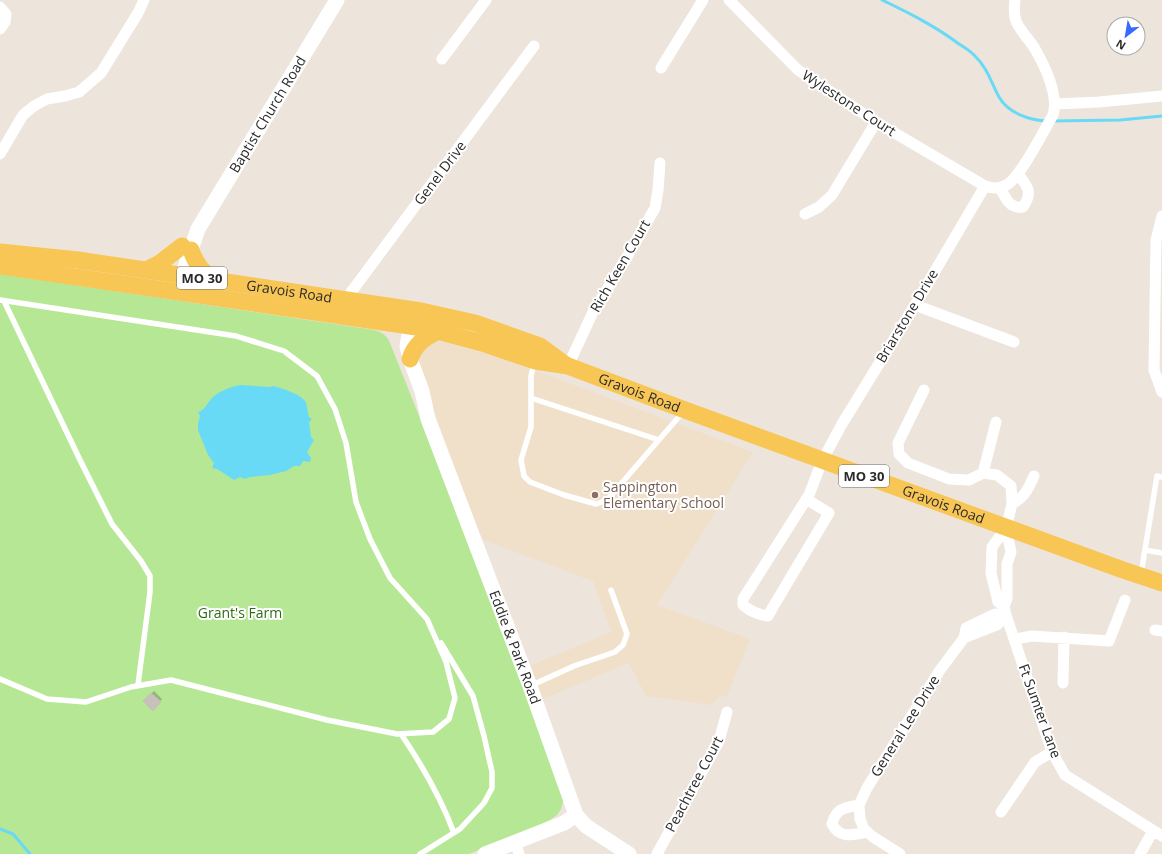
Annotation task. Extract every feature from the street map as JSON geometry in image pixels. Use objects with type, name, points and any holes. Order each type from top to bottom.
[{"type":"main road","points":[[146,270],[186,248],[199,268],[213,280]]},
{"type":"main road","name":"Gravois Road","points":[[0,252],[78,260],[146,270],[177,283],[213,280],[346,299],[407,317],[439,331],[482,343],[535,361],[568,366],[822,461],[1162,583]]},
{"type":"main road","name":"Gravois Road","points":[[0,266],[177,283],[407,317],[475,324],[540,346],[568,366]]},
{"type":"main road","points":[[410,359],[416,345],[430,335],[439,331]]},
{"type":"street","points":[[0,154],[23,116],[34,106],[47,99],[79,92],[101,73],[138,13],[144,0]]},
{"type":"street","name":"Baptist Church Road","points":[[177,283],[186,248],[337,0]]},
{"type":"street","points":[[442,58],[486,0]]},
{"type":"street","points":[[661,68],[703,0]]},
{"type":"street","name":"Wylestone Court","points":[[729,0],[798,70],[876,122],[985,186]]},
{"type":"street","points":[[985,186],[993,189],[1000,188],[1010,183],[1018,174],[1054,110],[1045,69],[1035,49],[1015,21],[1015,0]]},
{"type":"street","points":[[0,6],[6,14],[5,22],[0,29]]},
{"type":"street","name":"Genel Drive","points":[[346,299],[534,46]]},
{"type":"street","points":[[1054,110],[1099,102],[1162,96]]},
{"type":"street","points":[[805,214],[819,207],[832,195],[876,122]]},
{"type":"street","name":"Rich Keen Court","points":[[568,366],[592,312],[627,257],[654,208],[658,190],[660,164]]},
{"type":"street","points":[[1000,188],[1009,203],[1017,208],[1023,207],[1029,192],[1026,184],[1018,174]]},
{"type":"street","name":"Briarstone Drive","points":[[806,499],[830,513],[768,616],[761,615],[748,609],[744,605],[744,599],[806,499],[822,461],[842,424],[915,305],[985,186]]},
{"type":"street","points":[[1161,391],[1154,370],[1156,240],[1162,216]]},
{"type":"street","points":[[915,305],[1014,342]]},
{"type":"street","name":"Eddie & Park Road","points":[[407,317],[407,346],[410,359],[422,391],[428,419]]},
{"type":"street","name":"Eddie & Park Road","points":[[407,317],[398,337],[398,351],[415,396],[428,419],[530,686],[576,816],[586,826],[629,854]]},
{"type":"street","points":[[924,390],[898,443],[899,454],[908,463],[949,480],[969,480],[983,473],[997,475],[1011,486],[1012,504],[1006,528]]},
{"type":"street","points":[[983,473],[996,422]]},
{"type":"street","points":[[1012,504],[1020,500],[1034,476]]},
{"type":"street","name":"Ft Sumter Lane","points":[[1005,611],[1007,599],[1007,564],[1011,552],[1006,528]]},
{"type":"street","name":"Ft Sumter Lane","points":[[1006,528],[992,547],[991,573],[998,602],[1005,611],[1052,752],[1066,775],[1157,834]]},
{"type":"street","points":[[1014,639],[1032,636],[1108,641],[1125,600]]},
{"type":"street","name":"General Lee Drive","points":[[859,804],[867,788],[940,670],[964,638],[966,628],[994,614],[1005,611]]},
{"type":"street","points":[[1063,682],[1064,637]]},
{"type":"street","name":"Peachtree Court","points":[[657,854],[719,741],[727,712]]},
{"type":"street","points":[[1001,812],[1035,762],[1052,752]]},
{"type":"street","points":[[867,832],[849,835],[842,834],[835,830],[832,824],[834,817],[838,811],[859,804],[860,819],[864,829],[873,837],[900,854]]},
{"type":"street","points":[[485,854],[517,848],[576,816]]},
{"type":"street","points":[[1140,854],[1157,834]]},
{"type":"lane","points":[[2,301],[236,336],[284,351],[317,376],[335,409],[346,443],[356,502],[370,539],[390,578],[427,620],[473,696],[492,772],[492,788],[484,803],[474,815],[460,829],[420,854]]},
{"type":"lane","points":[[2,301],[112,524],[141,561],[150,576],[150,592],[138,685]]},
{"type":"lane","points":[[535,361],[531,376],[531,427],[522,460],[524,476],[530,482],[564,494],[596,504],[607,500],[685,410]]},
{"type":"lane","points":[[531,398],[659,440]]},
{"type":"lane","points":[[1141,576],[1157,476],[1162,477]]},
{"type":"lane","points":[[1145,550],[1162,554]]},
{"type":"lane","points":[[530,686],[574,666],[615,652],[623,645],[627,634],[611,590]]},
{"type":"lane","points":[[0,679],[47,699],[86,702],[131,686],[171,680],[328,720],[397,734],[433,732],[449,719],[455,698],[446,662],[427,620]]},
{"type":"lane","points":[[401,734],[432,784],[445,810],[454,833]]},
{"type":"shaded area","name":"Sappington Elementary School","points":[[440,341],[499,357],[753,452],[657,605],[750,639],[727,696],[720,697],[711,705],[646,696],[629,663],[540,700],[529,666],[611,632],[593,581],[481,539],[415,359],[430,343]]},
{"type":"green space","name":"Grant's Farm","points":[[0,274],[372,329],[378,331],[386,337],[390,343],[474,554],[564,798],[561,809],[557,815],[544,824],[469,854],[0,854]]},
{"type":"water","points":[[240,385],[273,386],[303,398],[307,404],[309,417],[312,419],[309,422],[311,437],[314,440],[307,452],[311,458],[310,462],[303,461],[300,466],[294,466],[286,471],[270,475],[245,479],[240,477],[234,480],[217,469],[212,468],[214,463],[208,455],[198,430],[200,416],[198,412],[203,410],[211,399],[219,392]]},
{"type":"building","points":[[151,693],[161,702],[153,711],[143,701]]},
{"type":"waterway","points":[[882,0],[950,37],[971,52],[982,65],[1003,103],[1013,111],[1026,117],[1046,121]]},
{"type":"waterway","points":[[1052,121],[1120,120],[1162,116]]},
{"type":"waterway","points":[[0,829],[13,834],[30,854]]},
{"type":"place","name":"Sappington Elementary School","points":[[595,495]]}]
